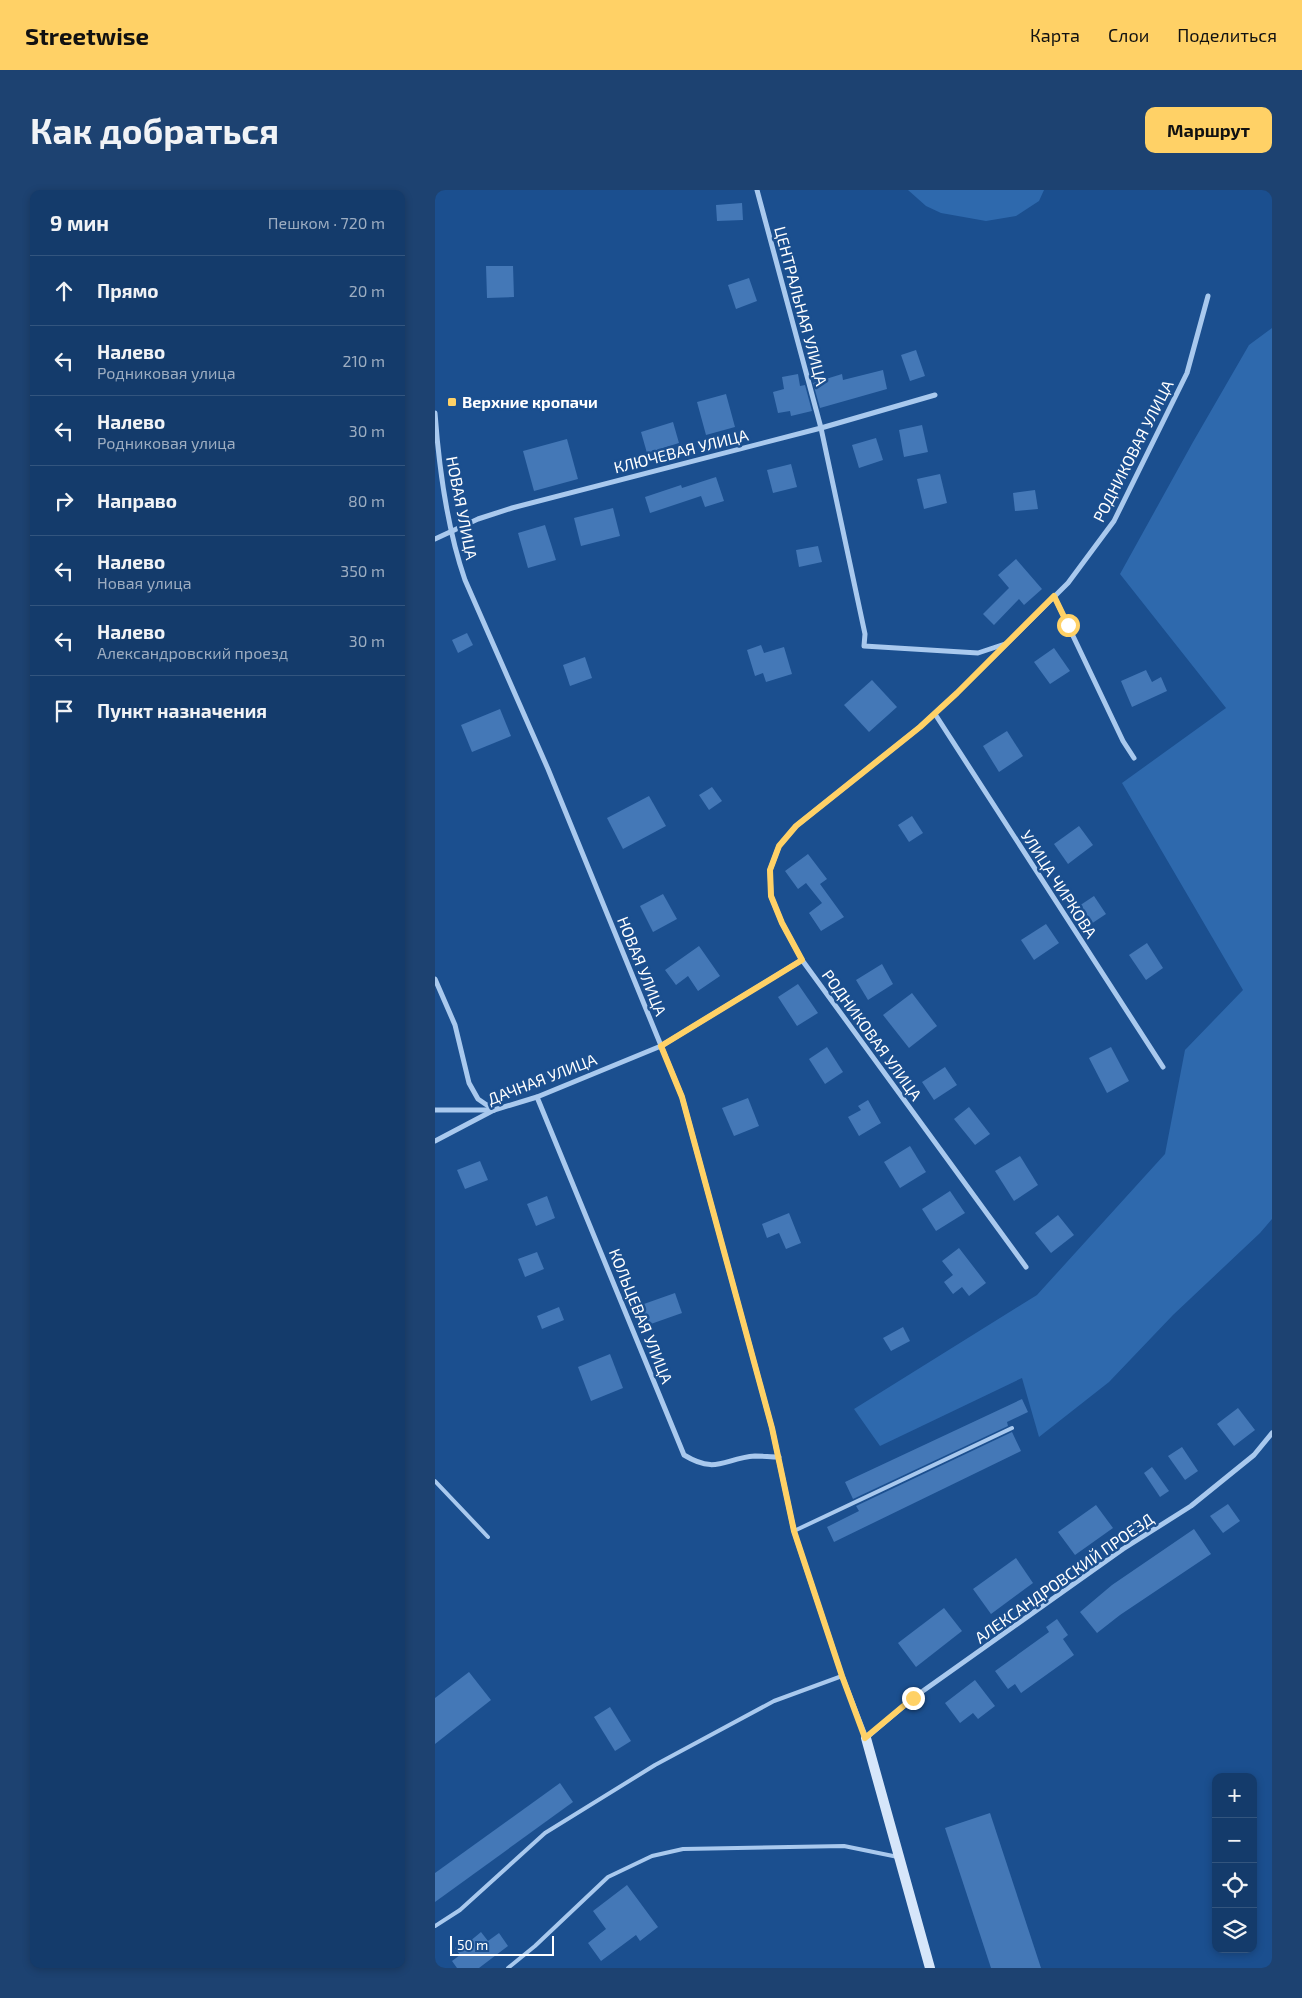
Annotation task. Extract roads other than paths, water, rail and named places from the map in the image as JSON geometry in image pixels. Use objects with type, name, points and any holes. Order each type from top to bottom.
[{"type":"street","name":"ЦЕНТРАЛЬНАЯ УЛИЦА","points":[[757,190],[821,428],[865,634],[864,646],[978,654],[1007,644]]},
{"type":"street","name":"РОДНИКОВАЯ УЛИЦА","points":[[1026,1267],[802,960],[782,923],[771,896],[770,870],[779,846],[796,826],[862,775],[935,714],[1068,583],[1114,521],[1187,373],[1208,296]]},
{"type":"street","name":"КЛЮЧЕВАЯ УЛИЦА","points":[[435,539],[478,518],[512,508],[821,428],[935,395]]},
{"type":"street","name":"НОВАЯ УЛИЦА","points":[[435,413],[437,447],[456,554],[465,580],[548,769],[682,1097],[770,1418],[794,1531],[842,1676],[865,1738]]},
{"type":"street","points":[[1054,596],[1123,741],[1134,758]]},
{"type":"street","name":"УЛИЦА ЧИРКОВА","points":[[935,714],[1163,1067]]},
{"type":"street","name":"ДАЧНАЯ УЛИЦА","points":[[435,1141],[494,1110],[537,1096],[661,1046],[802,960]]},
{"type":"street","points":[[435,979],[455,1025],[469,1083],[479,1099],[494,1110]]},
{"type":"street","name":"КОЛЬЦЕВАЯ УЛИЦА","points":[[537,1096],[684,1455],[698,1463],[716,1465],[754,1456],[779,1457]]},
{"type":"street","points":[[435,1110],[494,1110]]},
{"type":"street","name":"АЛЕКСАНДРОВСКИЙ ПРОЕЗД","points":[[865,1738],[913,1698],[1123,1550],[1191,1506],[1254,1455],[1272,1433]]},
{"type":"street","points":[[865,1738],[931,1968]]},
{"type":"lane","points":[[794,1531],[1012,1428]]},
{"type":"lane","points":[[435,1481],[488,1537]]},
{"type":"lane","points":[[435,1926],[460,1910],[545,1833],[655,1765],[774,1701],[842,1676]]},
{"type":"lane","points":[[508,1968],[535,1946],[608,1876],[652,1856],[683,1849],[844,1846],[900,1858]]},
{"type":"place","name":"Верхние кропачи","points":[[452,402]]}]
